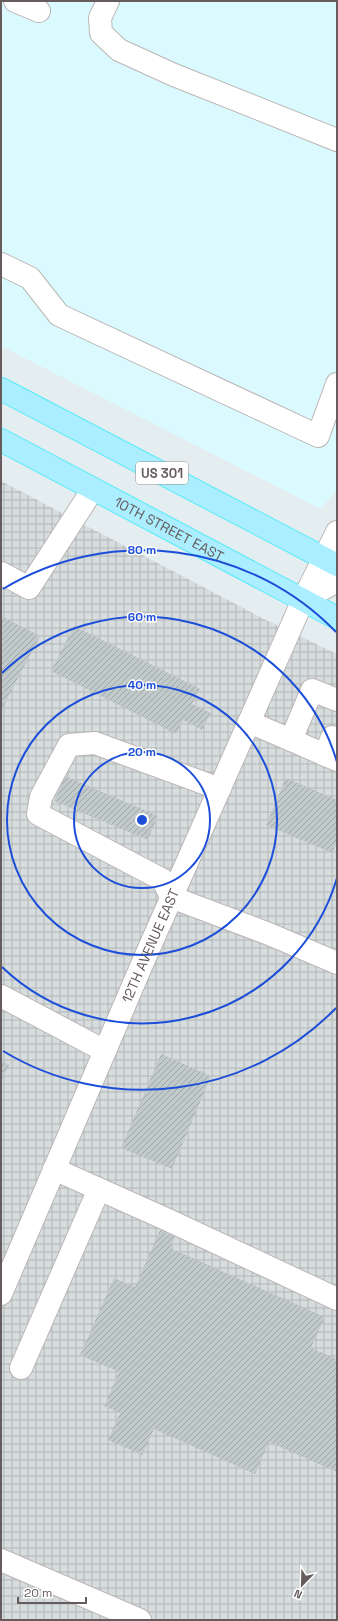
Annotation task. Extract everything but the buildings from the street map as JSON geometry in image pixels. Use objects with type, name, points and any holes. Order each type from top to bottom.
[{"type":"main road","name":"US 301","points":[[1,389],[330,562]]},
{"type":"main road","name":"10TH STREET EAST","points":[[1,440],[337,618]]},
{"type":"street","points":[[15,1],[38,11]]},
{"type":"street","points":[[108,1],[100,18],[100,34],[119,50],[174,75],[337,140]]},
{"type":"street","points":[[1,264],[30,278],[59,315],[318,436],[337,384]]},
{"type":"street","points":[[1,573],[29,588],[93,489]]},
{"type":"street","name":"12TH AVENUE EAST","points":[[1,1294],[171,897],[303,600],[330,562],[337,532]]},
{"type":"street","points":[[303,600],[337,581]]},
{"type":"street","points":[[291,740],[312,690],[337,700]]},
{"type":"street","points":[[249,722],[291,740],[331,751]]},
{"type":"street","points":[[220,789],[95,742],[69,745],[41,797],[38,814],[163,880],[171,897],[268,934],[337,963]]},
{"type":"street","points":[[1,996],[105,1051]]},
{"type":"street","points":[[54,1169],[168,1220],[337,1299]]},
{"type":"street","points":[[22,1368],[98,1189]]},
{"type":"street","points":[[1,1560],[140,1620]]},
{"type":"shaded area","points":[[1,1],[337,1],[337,489],[321,509],[1,346]]},
{"type":"shaded area","points":[[1,481],[266,620],[337,654],[337,1620],[1,1620]]}]
